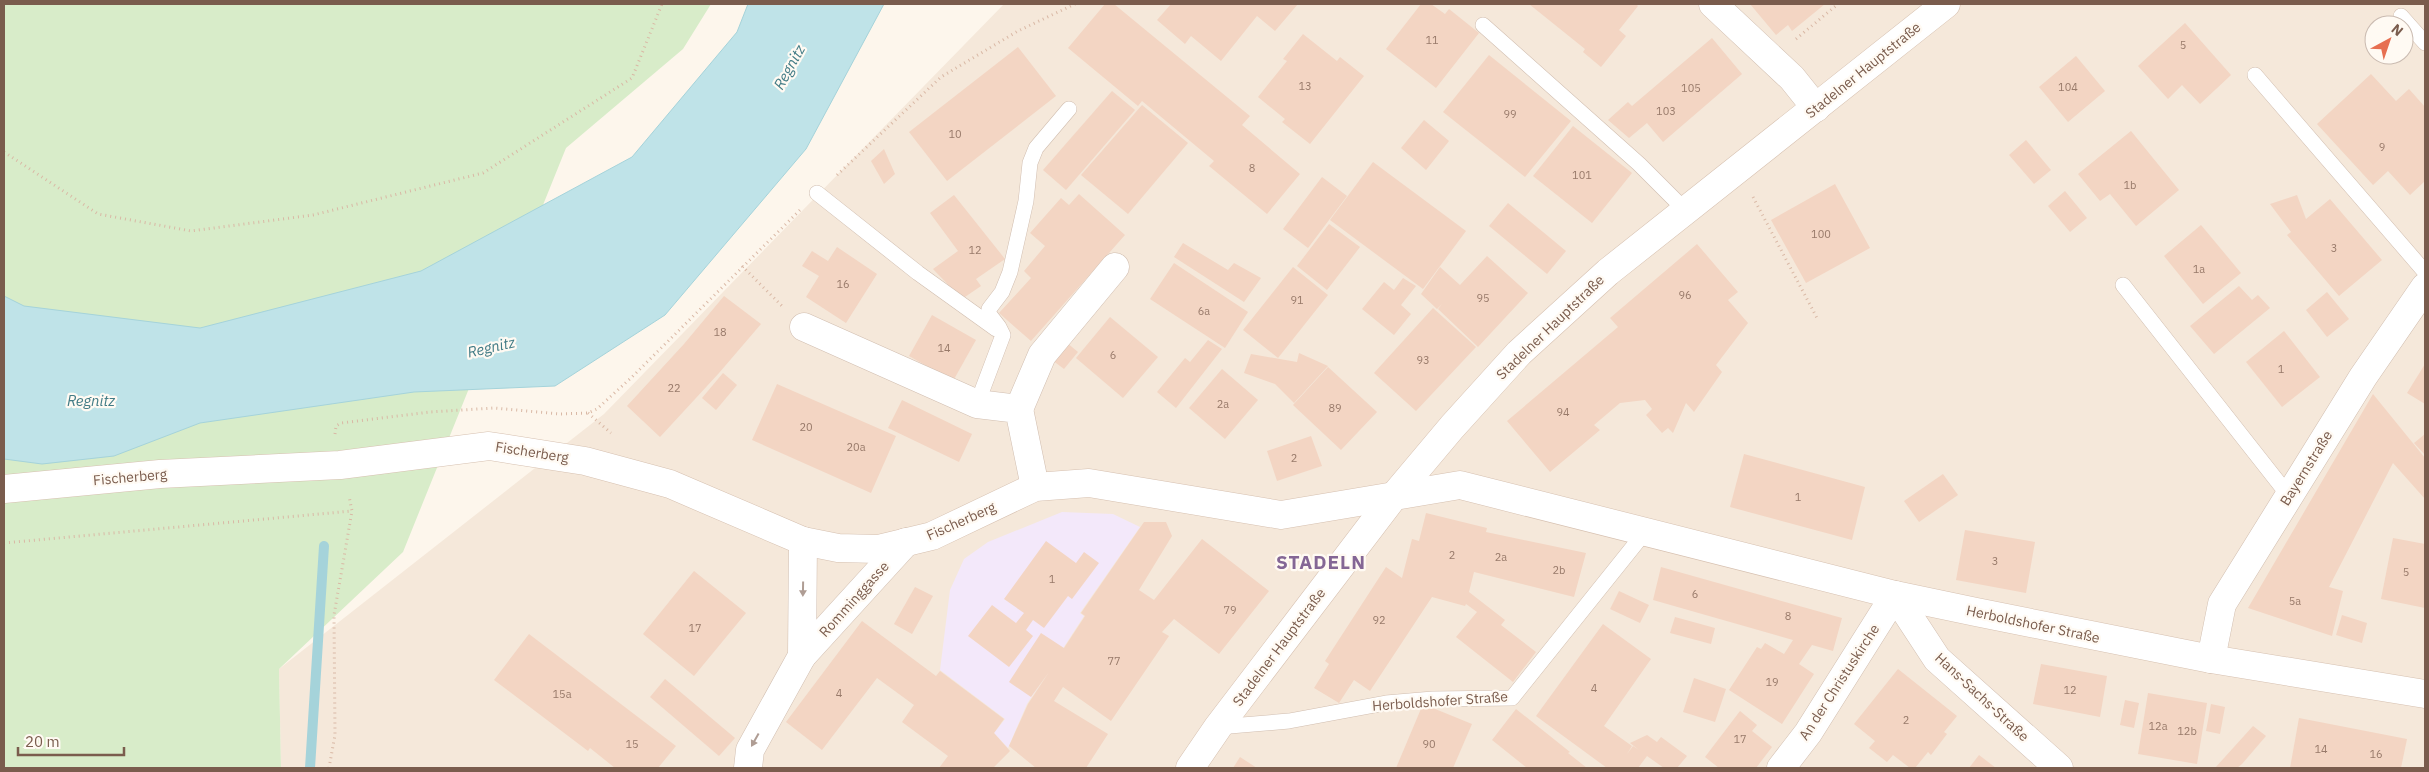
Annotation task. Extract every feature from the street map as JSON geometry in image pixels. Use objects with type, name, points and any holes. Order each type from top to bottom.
[{"type":"street","points":[[1712,4],[1792,78],[1816,108]]},
{"type":"street","name":"Stadelner Hauptstraße","points":[[1190,768],[1218,727],[1394,496],[1452,427],[1519,353],[1608,272],[1946,4]]},
{"type":"street","points":[[1035,487],[1019,409],[1042,355],[1116,267]]},
{"type":"street","name":"Bayernstraße","points":[[2211,659],[2222,604],[2363,377],[2425,287]]},
{"type":"street","points":[[804,327],[977,404],[1019,409]]},
{"type":"street","name":"Fischerberg","points":[[4,489],[160,474],[340,465],[489,446],[575,459],[670,484],[803,540],[838,548],[878,549],[932,536],[1035,487],[1089,484],[1281,515],[1394,496]]},
{"type":"street","name":"Herboldshofer Straße","points":[[1394,496],[1460,485],[1896,595],[2211,659],[2425,694]]},
{"type":"street","name":"Romminggasse","points":[[802,656],[803,540]]},
{"type":"street","name":"Romminggasse","points":[[748,768],[750,750],[802,656],[906,542]]},
{"type":"street","name":"An der Christuskirche","points":[[1781,768],[1808,733],[1896,595]]},
{"type":"street","name":"Hans-Sachs-Straße","points":[[1896,595],[1937,659],[2059,768]]},
{"type":"lane","points":[[1483,25],[1638,164],[1686,211]]},
{"type":"lane","points":[[2414,31],[2425,43]]},
{"type":"lane","points":[[2255,75],[2425,272]]},
{"type":"lane","points":[[1002,333],[989,314],[988,309],[1002,292],[1010,272],[1026,201],[1030,162],[1036,148],[1069,109]]},
{"type":"lane","points":[[817,193],[976,317],[1002,333]]},
{"type":"lane","points":[[2123,285],[2289,496]]},
{"type":"lane","points":[[977,404],[1002,333]]},
{"type":"lane","name":"Herboldshofer Straße","points":[[1218,727],[1289,721],[1395,702],[1433,699],[1512,698],[1645,532]]},
{"type":"path","points":[[4,152],[98,214],[192,230],[313,214],[483,172],[632,78],[662,4]]},
{"type":"path","points":[[340,465],[335,434],[336,426],[341,423],[430,412],[494,408],[560,414],[588,413],[597,409],[632,377],[817,193],[941,77],[1018,32],[1075,4]]},
{"type":"path","points":[[1772,59],[1838,4]]},
{"type":"path","points":[[1738,170],[1817,318]]},
{"type":"path","points":[[742,266],[771,295]]},
{"type":"path","points":[[4,543],[352,511],[334,615],[335,735],[329,768]]},
{"type":"shaded area","points":[[1004,4],[2425,4],[2425,768],[281,768],[279,669],[604,414]]},
{"type":"shaded area","points":[[1062,512],[1113,514],[1140,527],[1080,613],[1084,616],[1027,704],[1008,748],[994,733],[1005,719],[940,670],[950,590],[964,559],[988,542]]},
{"type":"green space","points":[[4,4],[711,4],[683,49],[566,148],[403,552],[279,669],[281,768],[4,768]]},
{"type":"water","name":"Regnitz","points":[[748,4],[884,4],[806,149],[665,315],[555,386],[414,392],[200,423],[114,456],[42,464],[4,459],[4,296],[24,306],[200,328],[421,271],[632,157],[737,32]]},
{"type":"building","points":[[1105,4],[1114,4],[1250,116],[1242,125],[1300,174],[1267,214],[1209,166],[1214,161],[1142,101],[1138,106],[1068,48]]},
{"type":"building","points":[[1171,4],[1298,4],[1275,31],[1257,16],[1221,61],[1191,36],[1185,44],[1157,20]]},
{"type":"building","points":[[1421,4],[1431,4],[1445,14],[1449,9],[1479,33],[1436,88],[1386,49]]},
{"type":"building","points":[[1529,4],[1636,4],[1638,6],[1619,30],[1626,36],[1601,67],[1583,52],[1585,49]]},
{"type":"building","points":[[1750,4],[1825,4],[1792,31],[1788,25],[1776,35]]},
{"type":"building","points":[[2185,23],[2231,75],[2200,104],[2182,85],[2168,99],[2138,66]]},
{"type":"building","points":[[1303,34],[1337,61],[1340,57],[1364,76],[1310,144],[1282,122],[1285,119],[1258,97],[1287,61],[1283,59]]},
{"type":"building","points":[[1712,38],[1742,74],[1663,142],[1647,123],[1629,138],[1608,120],[1628,102],[1632,106]]},
{"type":"building","points":[[1018,47],[1056,96],[947,181],[909,132]]},
{"type":"building","points":[[1489,55],[1571,121],[1525,177],[1443,112]]},
{"type":"building","points":[[2076,56],[2105,91],[2068,122],[2039,87]]},
{"type":"building","points":[[2371,74],[2396,101],[2409,89],[2425,107],[2425,181],[2410,195],[2388,171],[2373,185],[2317,124]]},
{"type":"building","points":[[1112,91],[1135,110],[1066,190],[1043,170]]},
{"type":"building","points":[[1142,105],[1188,143],[1128,214],[1081,175]]},
{"type":"building","points":[[1424,120],[1449,141],[1426,170],[1401,148]]},
{"type":"building","points":[[1573,126],[1632,173],[1592,223],[1533,176]]},
{"type":"building","points":[[2131,131],[2179,190],[2136,226],[2110,194],[2100,201],[2078,174]]},
{"type":"building","points":[[2026,140],[2051,170],[2034,184],[2009,155]]},
{"type":"building","points":[[884,149],[895,174],[884,184],[871,161]]},
{"type":"building","points":[[1373,162],[1466,231],[1423,289],[1330,220]]},
{"type":"building","points":[[1322,177],[1347,196],[1308,248],[1283,229]]},
{"type":"building","points":[[1835,184],[1870,248],[1806,283],[1771,220]]},
{"type":"building","points":[[2065,191],[2087,218],[2070,232],[2048,206]]},
{"type":"building","points":[[1079,194],[1125,235],[1031,341],[999,313],[1031,278],[1024,271],[1045,246],[1030,233],[1061,198],[1069,205]]},
{"type":"building","points":[[954,195],[1005,259],[976,279],[981,286],[962,299],[933,269],[958,251],[930,213]]},
{"type":"building","points":[[2297,195],[2306,219],[2330,199],[2382,260],[2339,296],[2287,235],[2291,232],[2270,204]]},
{"type":"building","points":[[1508,203],[1566,251],[1547,274],[1489,226]]},
{"type":"building","points":[[1329,224],[1360,247],[1327,290],[1297,266]]},
{"type":"building","points":[[2201,225],[2241,273],[2203,304],[2164,256]]},
{"type":"building","points":[[1183,243],[1228,270],[1234,263],[1261,278],[1244,302],[1174,257]]},
{"type":"building","points":[[1697,244],[1738,292],[1728,300],[1748,323],[1716,365],[1722,372],[1694,412],[1686,403],[1673,433],[1668,428],[1662,433],[1646,415],[1652,409],[1645,400],[1620,403],[1594,425],[1600,430],[1550,472],[1507,421],[1618,327],[1610,318]]},
{"type":"building","points":[[837,247],[877,274],[846,323],[806,297],[819,276],[802,266],[812,251],[828,261]]},
{"type":"building","points":[[1487,256],[1528,293],[1478,347],[1438,309],[1442,304],[1437,309],[1421,294],[1440,267],[1460,285]]},
{"type":"building","points":[[1174,263],[1248,312],[1225,348],[1150,299]]},
{"type":"building","points":[[1293,267],[1328,295],[1278,358],[1243,330]]},
{"type":"building","points":[[1403,278],[1416,286],[1401,305],[1411,314],[1394,335],[1362,309],[1384,282],[1394,290]]},
{"type":"building","points":[[2239,286],[2252,300],[2258,295],[2270,308],[2214,354],[2190,326]]},
{"type":"building","points":[[2327,292],[2349,319],[2327,337],[2306,310]]},
{"type":"building","points":[[724,296],[761,324],[660,437],[627,406],[684,344]]},
{"type":"building","points":[[1433,308],[1476,347],[1416,411],[1374,373]]},
{"type":"building","points":[[932,315],[976,340],[953,381],[909,356]]},
{"type":"building","points":[[1110,317],[1158,357],[1123,398],[1076,358]]},
{"type":"building","points":[[2284,331],[2320,377],[2282,407],[2246,362]]},
{"type":"building","points":[[1208,340],[1222,349],[1176,408],[1157,392],[1185,358],[1190,362]]},
{"type":"building","points":[[1066,342],[1078,352],[1064,369],[1052,360]]},
{"type":"building","points":[[1299,353],[1328,366],[1294,403],[1275,384],[1244,373],[1251,354],[1297,362]]},
{"type":"building","points":[[2425,364],[2425,404],[2407,393]]},
{"type":"building","points":[[1328,367],[1377,412],[1341,450],[1293,405]]},
{"type":"building","points":[[1222,369],[1258,400],[1225,439],[1189,408]]},
{"type":"building","points":[[723,373],[737,385],[716,410],[702,398]]},
{"type":"building","points":[[777,384],[896,436],[871,493],[752,440]]},
{"type":"building","points":[[2373,394],[2425,458],[2425,499],[2393,463],[2329,587],[2343,591],[2332,636],[2248,608]]},
{"type":"building","points":[[902,400],[972,434],[959,462],[888,428]]},
{"type":"building","points":[[2425,434],[2425,455],[2414,443]]},
{"type":"building","points":[[1311,436],[1322,466],[1277,481],[1267,451]]},
{"type":"building","points":[[1744,454],[1865,487],[1852,540],[1730,507]]},
{"type":"building","points":[[1943,474],[1958,495],[1919,522],[1904,501]]},
{"type":"building","points":[[1426,513],[1487,528],[1486,532],[1586,553],[1574,597],[1474,572],[1469,592],[1505,620],[1501,625],[1536,652],[1513,682],[1456,637],[1477,612],[1466,604],[1465,606],[1432,597],[1370,691],[1354,680],[1339,703],[1314,688],[1329,664],[1325,661],[1386,567],[1402,578],[1412,539],[1419,541]]},
{"type":"building","points":[[1144,522],[1166,522],[1172,536],[1139,590],[1154,600],[1202,539],[1269,591],[1219,654],[1174,619],[1162,632],[1169,636],[1111,721],[1063,687],[1054,701],[1108,734],[1086,768],[1036,768],[1009,746],[1028,704],[1049,672],[1031,697],[1009,682],[1041,633],[1064,648],[1085,616],[1081,613]]},
{"type":"building","points":[[1965,530],[2035,542],[2026,593],[1956,580]]},
{"type":"building","points":[[2393,538],[2425,544],[2425,608],[2381,599]]},
{"type":"building","points":[[1046,541],[1076,563],[1084,552],[1099,563],[1072,599],[1068,596],[1044,628],[1033,620],[1026,630],[1033,636],[1009,667],[968,636],[992,605],[1016,623],[1024,613],[1004,599]]},
{"type":"building","points":[[1661,567],[1842,618],[1833,651],[1812,645],[1799,664],[1814,674],[1782,724],[1729,690],[1757,647],[1761,649],[1765,643],[1784,654],[1793,640],[1653,600]]},
{"type":"building","points":[[694,571],[746,613],[694,676],[643,634]]},
{"type":"building","points":[[915,587],[933,596],[912,634],[894,624]]},
{"type":"building","points":[[1619,591],[1649,605],[1640,623],[1610,609]]},
{"type":"building","points":[[2342,615],[2367,623],[2362,643],[2336,635]]},
{"type":"building","points":[[1675,617],[1715,628],[1711,644],[1670,633]]},
{"type":"building","points":[[862,621],[936,676],[940,671],[1004,719],[994,733],[1010,751],[993,768],[939,768],[948,756],[902,722],[914,705],[877,678],[822,750],[786,722]]},
{"type":"building","points":[[1603,624],[1651,659],[1604,726],[1632,746],[1627,754],[1633,746],[1639,750],[1630,743],[1647,735],[1657,742],[1661,737],[1687,756],[1677,768],[1664,768],[1647,756],[1638,768],[1607,768],[1536,716]]},
{"type":"building","points":[[529,634],[676,746],[658,768],[615,768],[590,748],[588,751],[494,680]]},
{"type":"building","points":[[2041,664],[2107,676],[2100,717],[2033,704]]},
{"type":"building","points":[[1898,669],[1957,716],[1944,732],[1947,734],[1931,755],[1928,752],[1915,768],[1910,768],[1893,755],[1887,762],[1869,748],[1875,741],[1854,724]]},
{"type":"building","points":[[1694,678],[1726,689],[1715,722],[1683,712]]},
{"type":"building","points":[[665,679],[735,738],[719,756],[650,697]]},
{"type":"building","points":[[2148,693],[2207,703],[2197,764],[2138,754]]},
{"type":"building","points":[[2125,700],[2139,703],[2134,728],[2120,725]]},
{"type":"building","points":[[1423,704],[1472,724],[1453,768],[1396,768]]},
{"type":"building","points":[[2211,704],[2225,707],[2220,734],[2206,731]]},
{"type":"building","points":[[1516,709],[1587,768],[1527,768],[1492,740]]},
{"type":"building","points":[[1740,711],[1757,725],[1752,731],[1772,747],[1756,768],[1719,768],[1705,757]]},
{"type":"building","points":[[2299,718],[2407,739],[2401,768],[2290,768]]},
{"type":"building","points":[[2253,726],[2266,736],[2242,764],[2237,768],[2215,768]]},
{"type":"building","points":[[1979,755],[1996,768],[1969,768]]},
{"type":"building","points":[[1240,757],[1257,768],[1233,768]]},
{"type":"waterway","points":[[310,768],[324,546]]},
{"type":"district","name":"STADELN","points":[[1321,562]]}]
